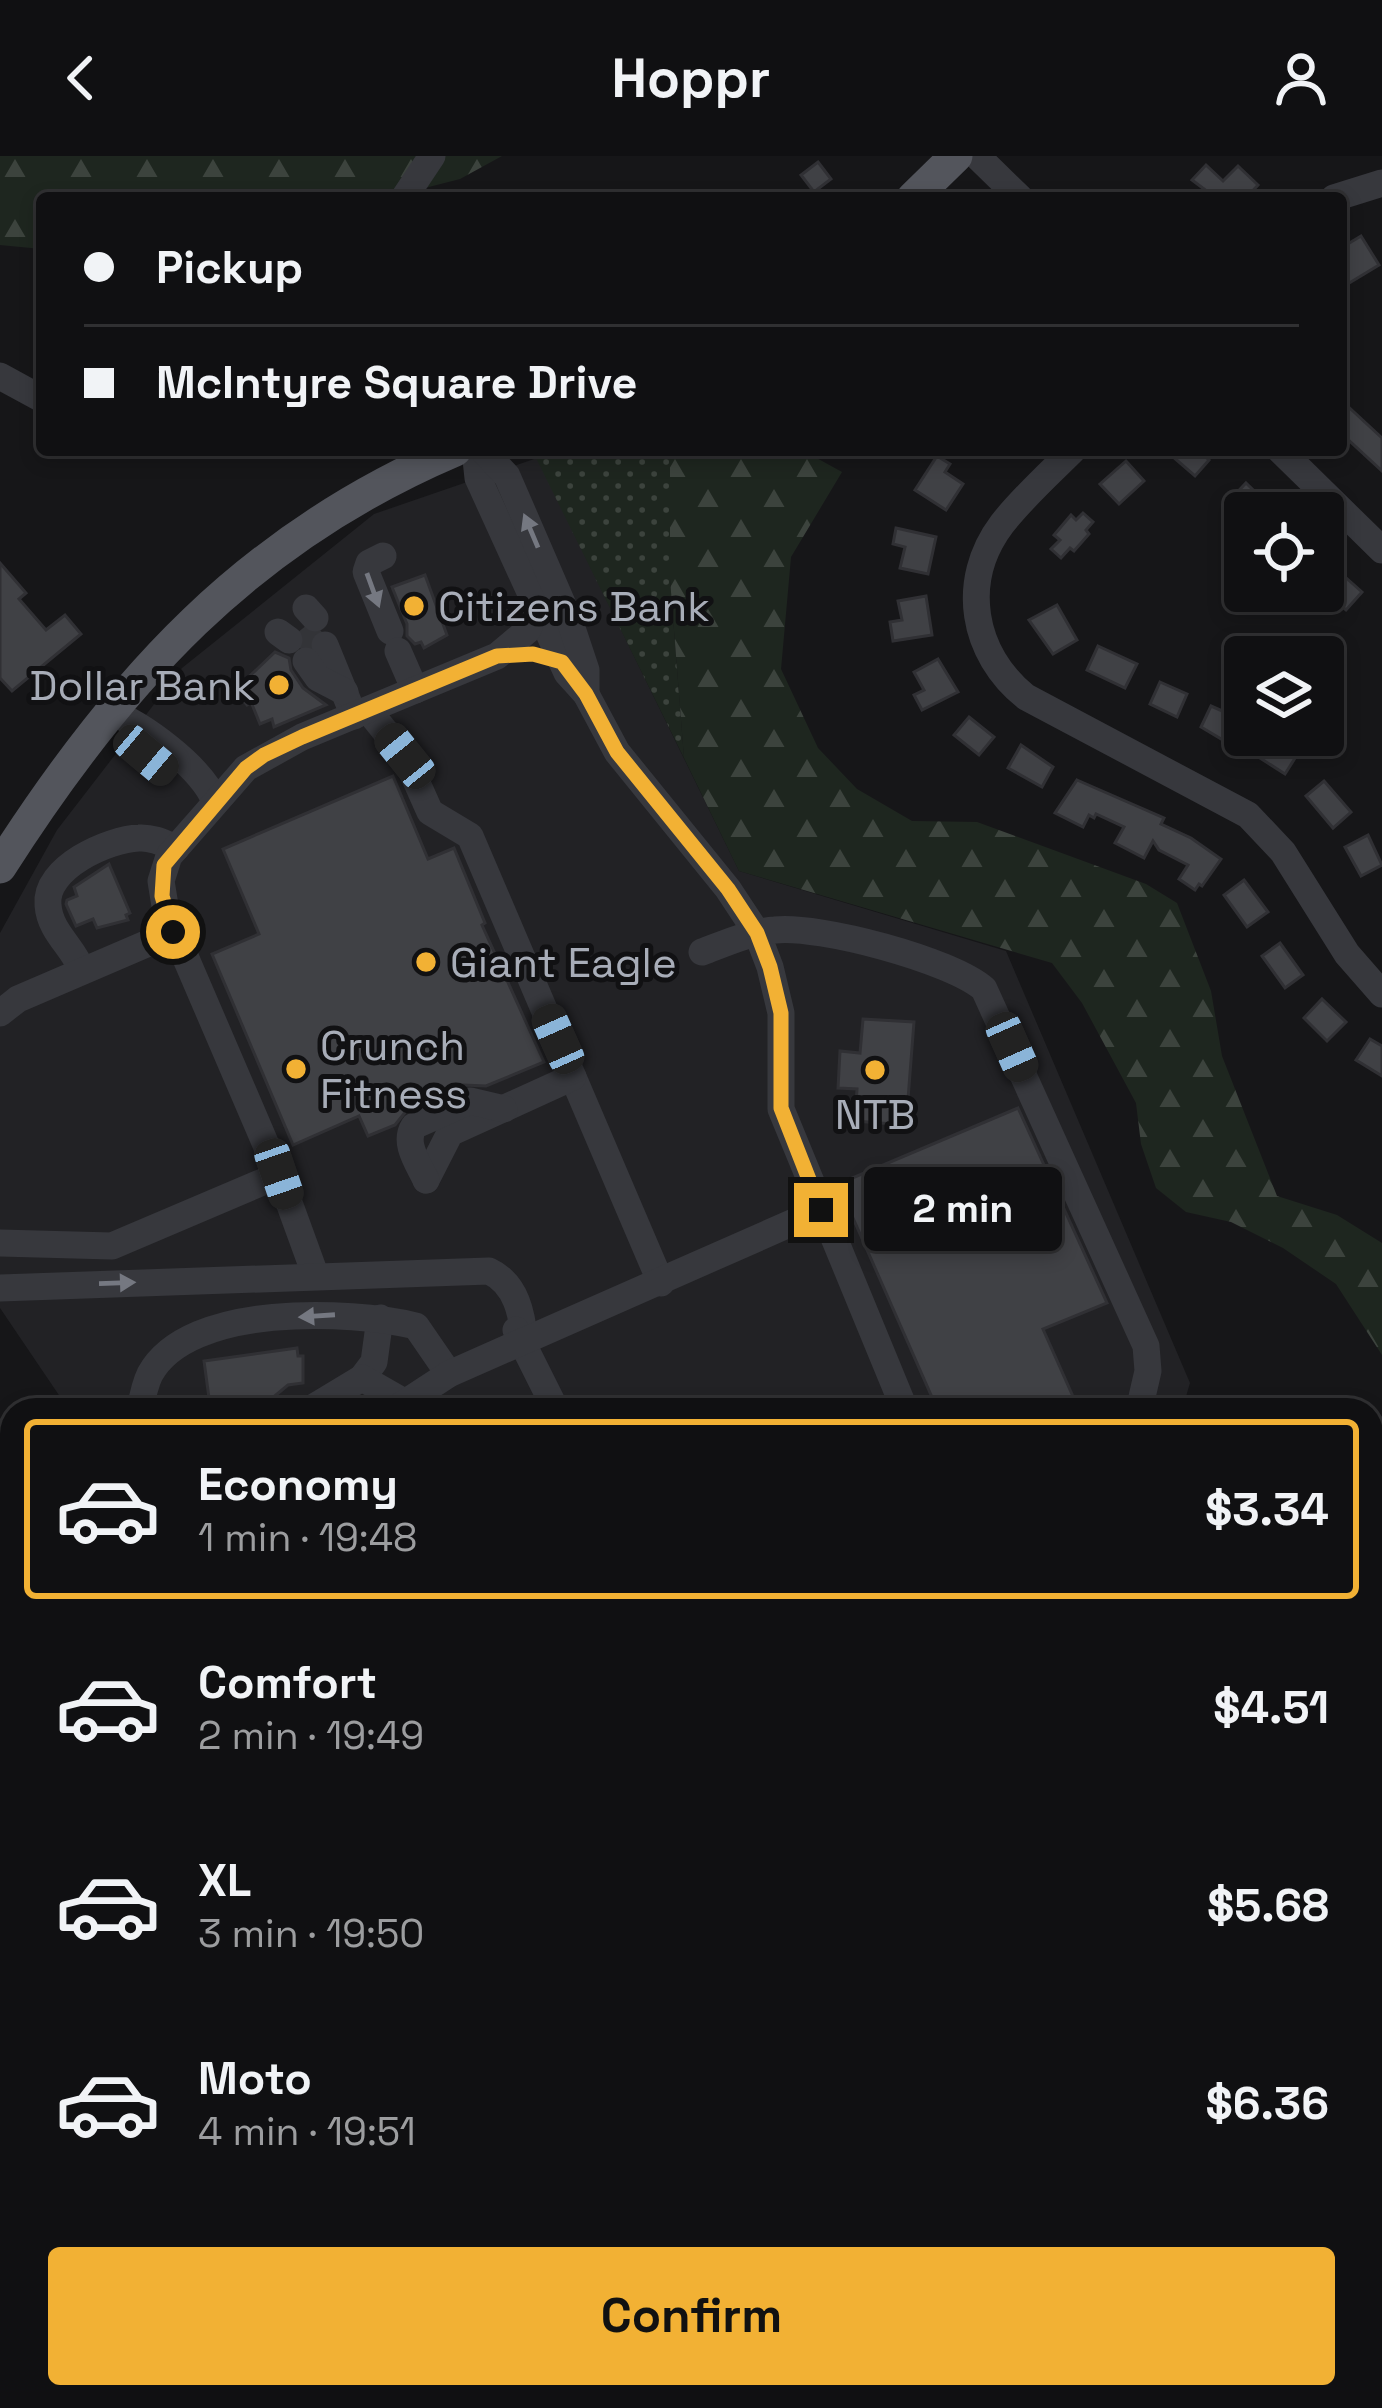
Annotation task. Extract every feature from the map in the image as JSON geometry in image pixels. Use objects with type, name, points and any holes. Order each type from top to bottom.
[{"type":"main road","points":[[919,192],[956,156]]},
{"type":"main road","points":[[0,867],[109,711],[222,593],[346,506],[442,456]]},
{"type":"street","points":[[408,192],[432,156]]},
{"type":"street","points":[[977,156],[1014,192]]},
{"type":"street","points":[[1347,194],[1382,183]]},
{"type":"street","points":[[0,376],[36,396]]},
{"type":"street","points":[[479,456],[478,478],[562,662],[586,694],[617,752],[735,898],[757,933],[781,1013],[781,1108],[900,1398]]},
{"type":"street","points":[[485,456],[507,476],[573,631],[586,670],[586,694]]},
{"type":"street","points":[[1067,456],[1012,513],[986,552],[976,610],[988,656],[1026,697],[1247,814],[1283,852],[1347,954],[1382,994]]},
{"type":"street","points":[[1286,456],[1382,550]]},
{"type":"street","points":[[383,556],[369,563],[366,572],[416,690]]},
{"type":"street","points":[[315,1274],[279,1174],[173,932],[161,881],[164,865],[215,801],[264,755],[356,706],[416,690],[497,656],[528,630],[536,608]]},
{"type":"street","points":[[305,633],[356,706],[405,756],[430,812],[470,836],[661,1283]]},
{"type":"street","points":[[497,656],[533,654],[562,662]]},
{"type":"street","points":[[109,711],[133,720],[208,783],[215,801]]},
{"type":"street","points":[[82,971],[77,957],[62,943],[47,909],[52,881],[60,870],[142,837],[176,848]]},
{"type":"street","points":[[702,952],[757,933],[800,930],[954,969],[984,988],[1146,1346],[1148,1371],[1142,1398]]},
{"type":"street","points":[[0,1013],[18,999],[173,932]]},
{"type":"street","points":[[426,1180],[450,1133],[573,1077]]},
{"type":"street","points":[[0,1243],[112,1246],[279,1174]]},
{"type":"street","points":[[412,1398],[449,1374],[821,1210]]},
{"type":"street","points":[[0,1288],[469,1271],[488,1286],[525,1342],[551,1398]]},
{"type":"street","points":[[144,1398],[151,1373],[162,1360],[211,1328],[334,1315],[416,1326],[449,1374]]},
{"type":"street","points":[[329,1398],[362,1378],[374,1362],[380,1318]]},
{"type":"street","points":[[362,1378],[388,1398]]},
{"type":"shaded area","points":[[537,458],[739,871],[1006,951],[1190,1383],[1186,1398],[61,1398],[0,1308],[0,933],[57,830],[182,668],[374,514]]},
{"type":"green space","points":[[0,156],[502,156],[460,179],[411,192],[36,192],[36,248],[0,245]]},
{"type":"green space","points":[[535,456],[670,456],[670,579],[684,758]]},
{"type":"green space","points":[[670,456],[813,456],[842,472],[791,557],[781,669],[818,748],[857,789],[912,821],[977,822],[1146,884],[1177,903],[1211,991],[1222,1056],[1277,1196],[1337,1215],[1382,1243],[1382,1355],[1336,1284],[1283,1248],[1231,1222],[1186,1212],[1156,1188],[1141,1144],[1136,1103],[1082,1003],[1052,963],[739,871],[684,758],[670,579]]},
{"type":"building","points":[[818,162],[831,179],[814,192],[801,175]]},
{"type":"building","points":[[1206,165],[1223,181],[1238,166],[1258,185],[1252,192],[1208,192],[1192,180]]},
{"type":"building","points":[[1361,236],[1379,265],[1347,284],[1347,244]]},
{"type":"building","points":[[1347,406],[1382,438],[1382,471],[1347,439]]},
{"type":"building","points":[[937,456],[950,464],[945,472],[963,484],[946,510],[915,490]]},
{"type":"building","points":[[1172,456],[1205,456],[1209,460],[1195,476]]},
{"type":"building","points":[[1126,461],[1144,481],[1119,504],[1100,484]]},
{"type":"building","points":[[1083,513],[1093,522],[1086,530],[1089,534],[1061,558],[1051,549],[1060,540],[1054,535],[1071,515],[1076,520]]},
{"type":"building","points":[[896,528],[936,537],[928,574],[900,568],[905,547],[893,544]]},
{"type":"building","points":[[0,563],[26,593],[19,599],[46,630],[65,615],[81,634],[12,691],[0,678]]},
{"type":"building","name":"Citizens Bank","points":[[425,575],[447,635],[424,648],[407,636],[392,587]]},
{"type":"building","points":[[1344,576],[1362,592],[1344,608]]},
{"type":"building","points":[[926,596],[932,635],[893,641],[890,622],[902,620],[898,601]]},
{"type":"building","points":[[1057,605],[1077,640],[1053,654],[1029,620]]},
{"type":"building","points":[[1098,646],[1137,664],[1125,688],[1087,670]]},
{"type":"building","name":"Dollar Bank","points":[[275,652],[289,658],[303,688],[326,705],[274,727],[272,719],[260,724],[251,702],[247,705],[235,690]]},
{"type":"building","points":[[938,659],[958,692],[922,710],[914,695],[924,690],[914,672]]},
{"type":"building","points":[[1160,682],[1187,694],[1177,717],[1150,704]]},
{"type":"building","points":[[1211,706],[1224,712],[1224,741],[1201,727]]},
{"type":"building","points":[[969,717],[994,737],[979,755],[954,735]]},
{"type":"building","points":[[1021,745],[1053,767],[1042,787],[1008,768]]},
{"type":"building","points":[[1261,756],[1296,756],[1285,774]]},
{"type":"building","points":[[393,776],[428,859],[454,848],[482,925],[544,1062],[486,1086],[463,1085],[407,1110],[395,1125],[368,1136],[359,1116],[293,1145],[212,954],[259,934],[223,849]]},
{"type":"building","points":[[1077,780],[1164,818],[1161,824],[1221,859],[1195,890],[1179,879],[1188,865],[1159,850],[1153,841],[1144,858],[1115,843],[1124,827],[1096,814],[1094,818],[1089,815],[1083,827],[1055,813]]},
{"type":"building","points":[[1324,781],[1351,812],[1333,828],[1306,796]]},
{"type":"building","points":[[1368,835],[1382,865],[1361,876],[1345,847]]},
{"type":"building","points":[[109,864],[130,913],[128,920],[97,928],[93,919],[76,926],[67,900],[77,896],[74,887]]},
{"type":"building","points":[[1244,880],[1268,912],[1247,927],[1224,895]]},
{"type":"building","points":[[1280,943],[1303,975],[1285,988],[1262,956]]},
{"type":"building","points":[[1322,999],[1346,1022],[1327,1041],[1304,1018]]},
{"type":"building","name":"NTB","points":[[863,1019],[914,1022],[906,1125],[855,1121],[857,1089],[838,1088],[840,1051],[860,1053]]},
{"type":"building","points":[[1370,1039],[1382,1046],[1382,1076],[1356,1060]]},
{"type":"building","points":[[1018,1108],[1107,1303],[1043,1329],[1074,1398],[932,1398],[838,1184]]},
{"type":"building","points":[[297,1348],[298,1356],[303,1356],[303,1383],[288,1385],[272,1398],[209,1398],[204,1361]]},
{"type":"tunnel","points":[[302,629],[319,650]]},
{"type":"place","name":"Citizens Bank","points":[[414,606]]},
{"type":"place","name":"Dollar Bank","points":[[279,685]]},
{"type":"place","name":"Giant Eagle","points":[[426,962]]},
{"type":"place","name":"Crunch Fitness","points":[[296,1069]]},
{"type":"place","name":"NTB","points":[[875,1070]]},
{"type":"route","points":[[173,932],[162,896],[164,865],[215,801],[264,755],[497,656],[533,654],[562,662],[586,694],[617,752],[728,889],[757,933],[781,1013],[781,1108],[821,1210]]}]
